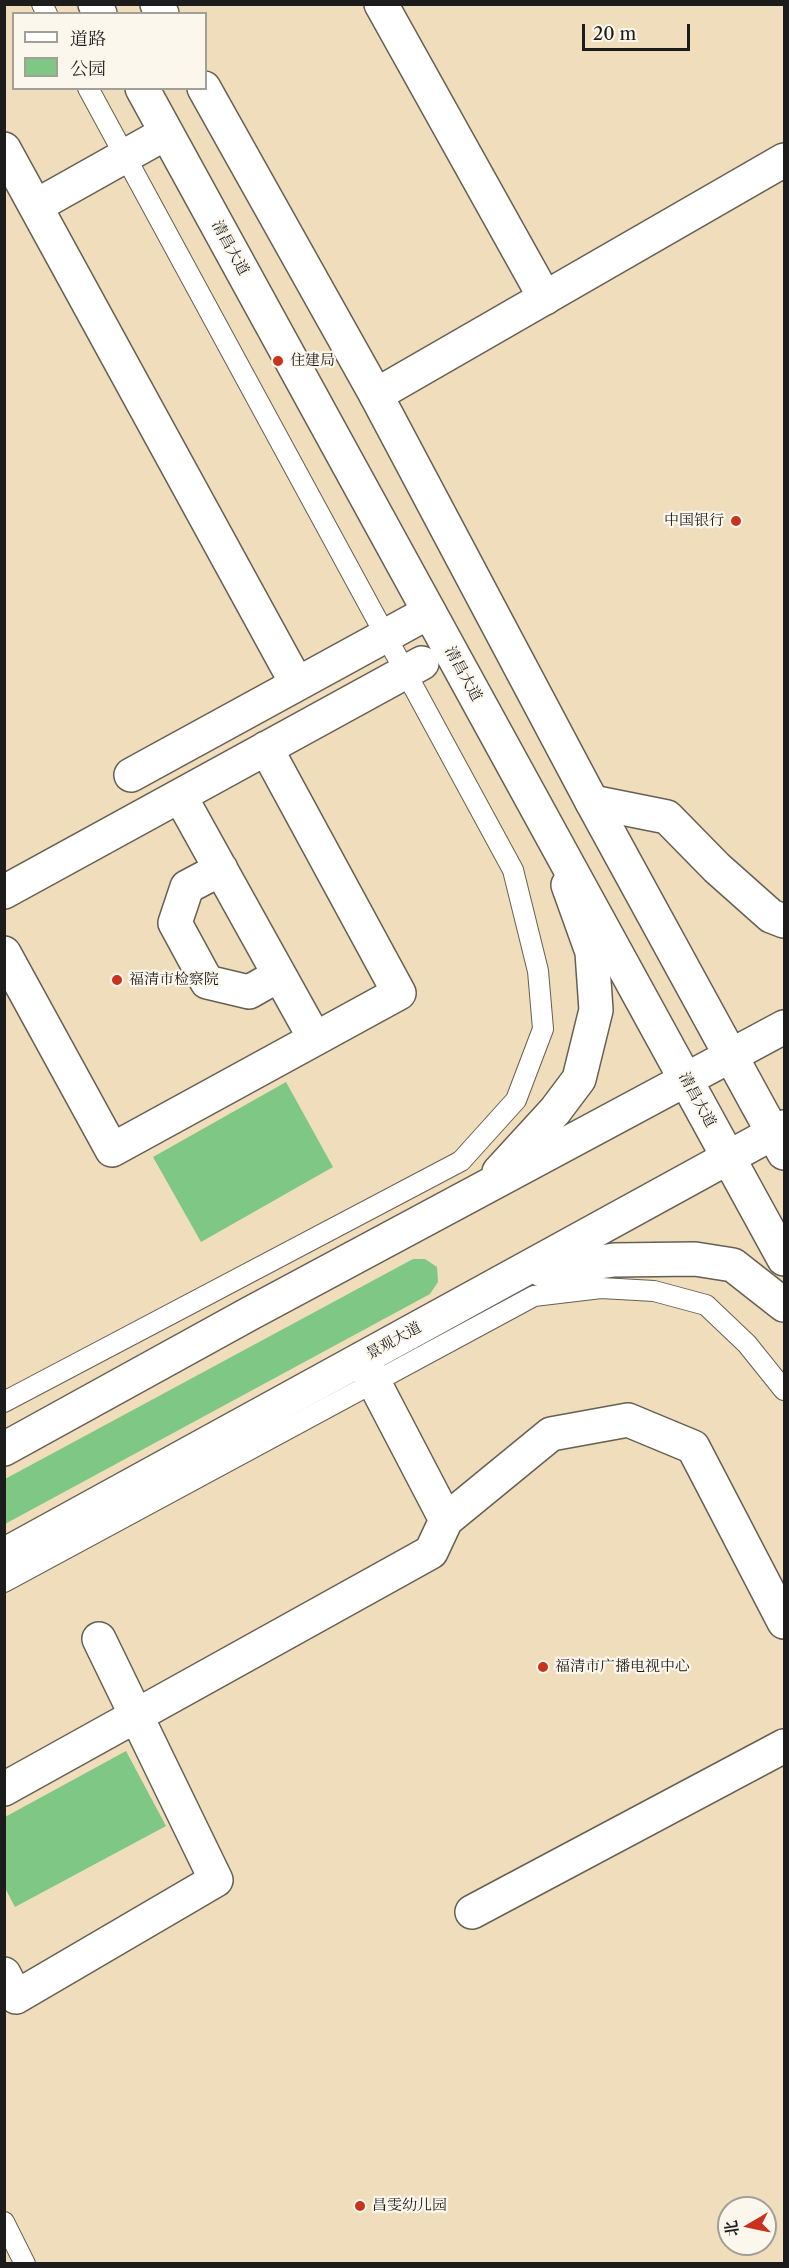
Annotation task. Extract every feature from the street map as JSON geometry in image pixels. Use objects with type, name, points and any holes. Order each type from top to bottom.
[{"type":"street","points":[[381,4],[545,298]]},
{"type":"street","name":"清昌大道","points":[[143,90],[784,1259]]},
{"type":"street","points":[[205,90],[376,395],[591,802],[732,1056],[781,1138]]},
{"type":"street","points":[[36,206],[166,133]]},
{"type":"street","points":[[4,149],[297,684]]},
{"type":"street","points":[[376,395],[784,160]]},
{"type":"street","points":[[131,775],[429,612]]},
{"type":"street","points":[[4,892],[413,667]]},
{"type":"street","points":[[4,953],[112,1150],[399,993],[266,748]]},
{"type":"street","points":[[180,796],[315,1039]]},
{"type":"street","points":[[591,802],[667,817],[717,868],[771,916],[784,921]]},
{"type":"street","points":[[477,1194],[517,1154],[579,1079],[596,1010],[592,952],[549,829]]},
{"type":"street","points":[[221,869],[187,887],[175,923],[207,982],[249,992],[279,975]]},
{"type":"street","points":[[4,1449],[249,1314],[784,1028]]},
{"type":"street","name":"景观大道","points":[[4,1555],[368,1370],[517,1274],[729,1158],[781,1138]]},
{"type":"street","points":[[517,1274],[614,1260],[695,1259],[733,1265],[784,1305]]},
{"type":"street","points":[[368,1370],[446,1520]]},
{"type":"street","points":[[4,1789],[431,1552],[446,1520],[551,1434],[628,1420],[693,1447],[784,1622]]},
{"type":"street","points":[[4,1974],[16,1997],[216,1880],[99,1638]]},
{"type":"street","points":[[472,1912],[784,1746]]},
{"type":"lane","points":[[4,1402],[461,1161],[516,1100],[543,1029],[538,971],[513,870],[413,667],[385,636],[89,90]]},
{"type":"lane","points":[[4,1582],[368,1370],[534,1296],[601,1288],[654,1291],[706,1305],[747,1344],[784,1390]]},
{"type":"lane","points":[[4,2222],[25,2264]]},
{"type":"green space","points":[[286,1082],[333,1167],[201,1242],[153,1157]]},
{"type":"green space","points":[[413,1259],[425,1259],[437,1267],[438,1282],[430,1294],[5,1524],[5,1479]]},
{"type":"green space","points":[[126,1751],[166,1826],[15,1907],[5,1888],[5,1817]]},
{"type":"place","name":"住建局","points":[[278,361]]},
{"type":"place","name":"中国银行","points":[[736,521]]},
{"type":"place","name":"福清市检察院","points":[[117,980]]},
{"type":"place","name":"福清市广播电视中心","points":[[543,1667]]},
{"type":"place","name":"昌雯幼儿园","points":[[360,2206]]}]
